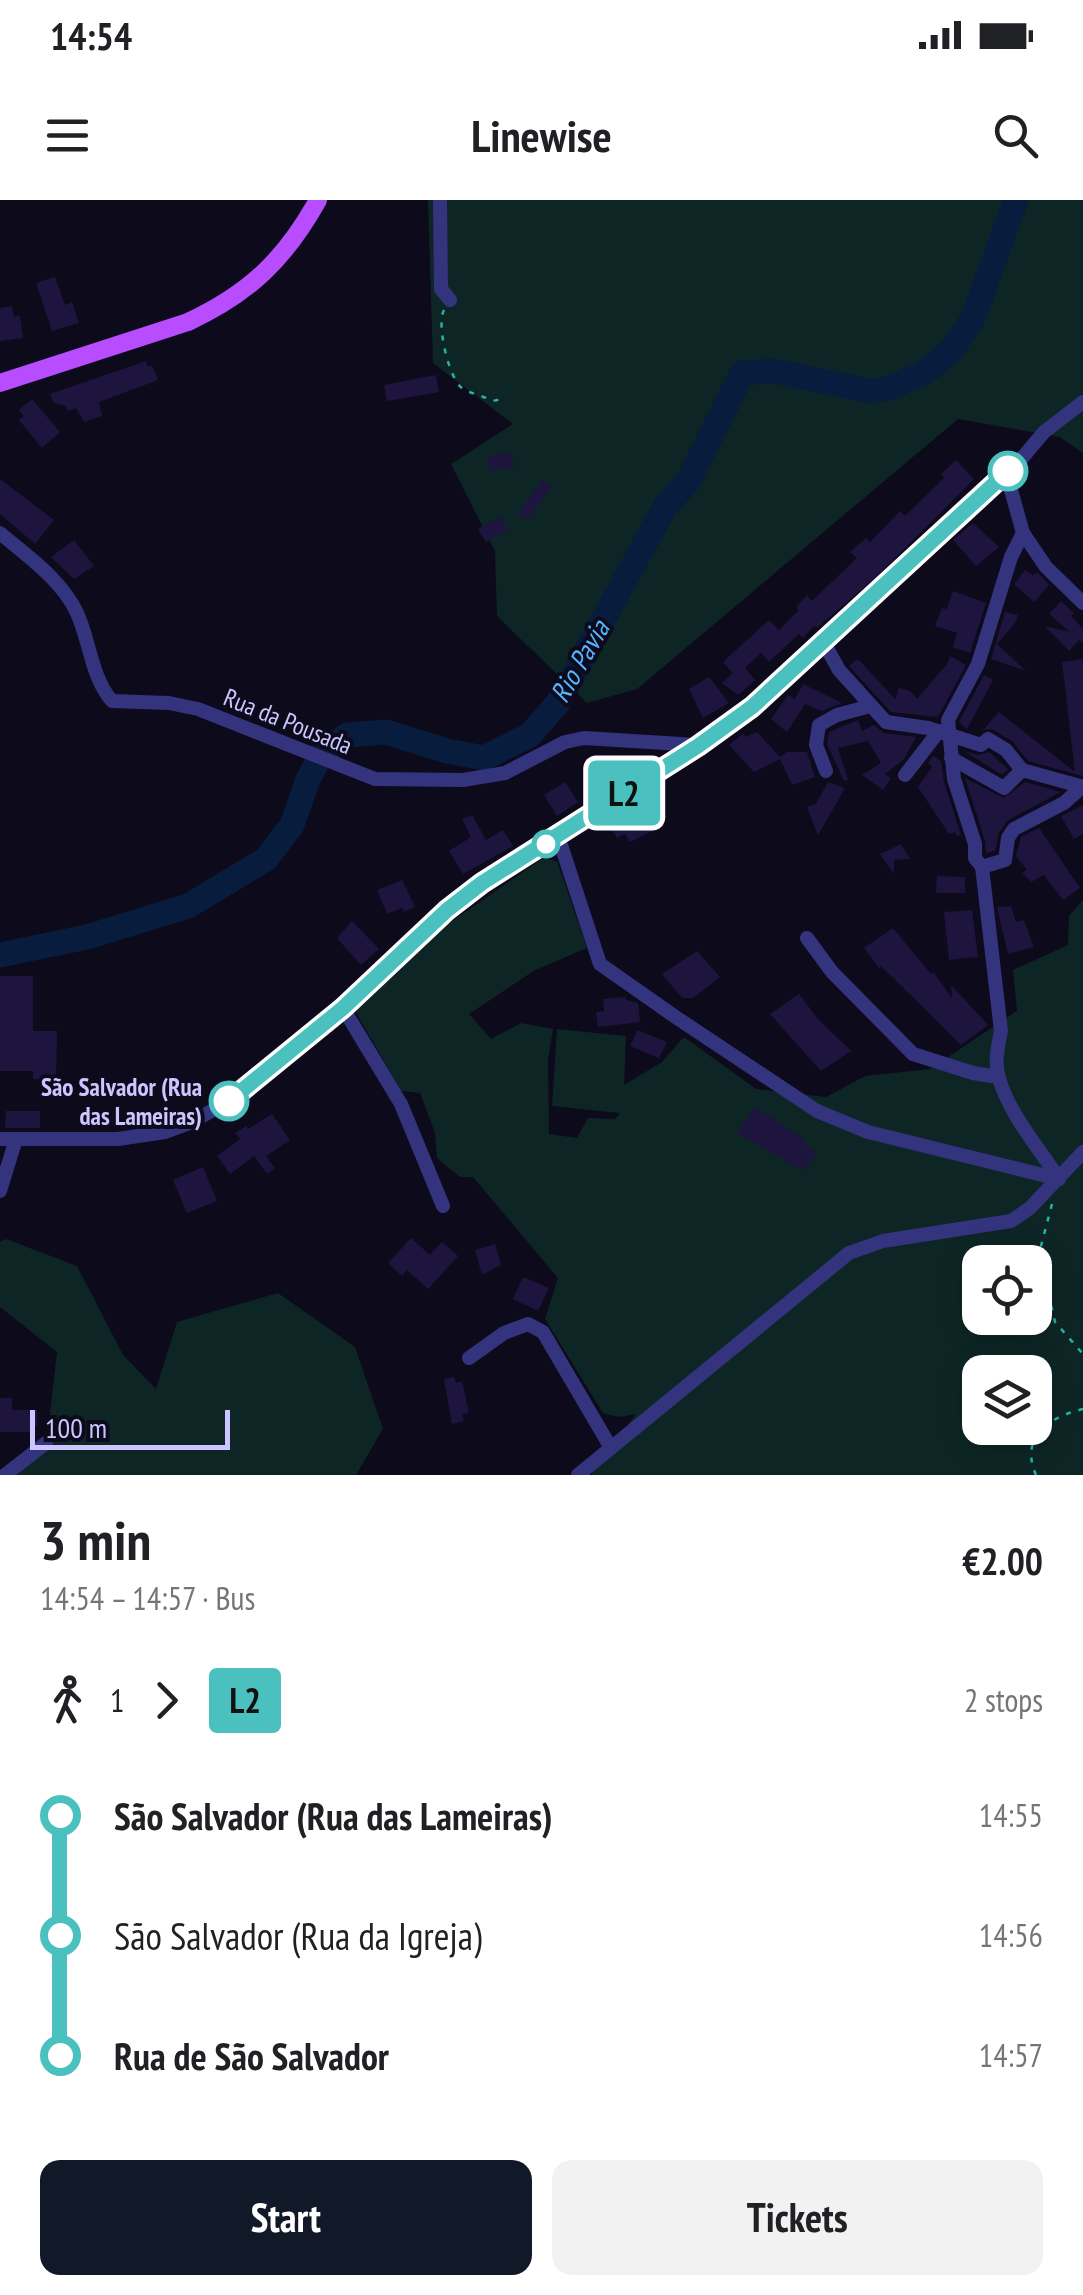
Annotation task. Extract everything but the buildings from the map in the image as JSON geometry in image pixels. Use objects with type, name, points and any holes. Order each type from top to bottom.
[{"type":"main road","points":[[0,384],[188,322],[217,308],[256,282],[282,256],[318,200]]},
{"type":"street","points":[[440,200],[442,289],[450,300]]},
{"type":"street","points":[[0,1191],[8,1139],[118,1138],[165,1132],[229,1101],[343,1008],[447,910],[482,883],[698,746],[752,707],[1006,472],[1044,432],[1083,402]]},
{"type":"street","points":[[1006,472],[1023,533],[1046,566],[1083,603]]},
{"type":"street","points":[[905,775],[944,732],[978,664],[1011,557],[1023,533]]},
{"type":"street","name":"Rua da Pousada","points":[[0,534],[65,592],[78,614],[102,690],[112,701],[198,709],[375,779],[462,780],[505,773],[565,742],[584,738],[698,746]]},
{"type":"street","points":[[823,641],[839,670],[886,722],[944,732],[981,745],[988,739],[1022,770],[1082,786]]},
{"type":"street","points":[[826,770],[816,746],[819,725],[870,706]]},
{"type":"street","points":[[944,732],[957,791],[975,844],[975,858],[982,867],[1000,1031],[998,1077],[1012,1108],[1060,1179]]},
{"type":"street","points":[[646,742],[667,765]]},
{"type":"street","points":[[952,758],[1004,788],[1022,770]]},
{"type":"street","points":[[982,867],[1006,860],[1008,838],[1014,829],[1064,803],[1082,786]]},
{"type":"street","points":[[558,836],[600,964],[676,1018],[817,1111],[868,1132],[1060,1179]]},
{"type":"street","points":[[807,938],[832,972],[913,1054],[973,1074],[998,1077]]},
{"type":"street","points":[[343,1008],[401,1104],[442,1206]]},
{"type":"street","points":[[578,1475],[850,1253],[883,1241],[1011,1222],[1060,1179],[1083,1152]]},
{"type":"street","points":[[469,1358],[504,1333],[528,1324],[544,1332],[611,1448]]},
{"type":"street","points":[[5,1475],[46,1443]]},
{"type":"path","points":[[450,300],[440,317],[440,332],[454,379],[460,387],[493,401],[505,398]]},
{"type":"path","points":[[1060,1179],[1041,1246],[1044,1274],[1055,1322],[1083,1354]]},
{"type":"path","points":[[1036,1475],[1032,1446],[1042,1428],[1058,1416],[1083,1409]]},
{"type":"green space","points":[[428,200],[1083,200],[1083,453],[1060,437],[958,419],[637,689],[587,703],[497,616],[495,551],[451,464],[513,424],[433,363]]},
{"type":"green space","points":[[543,858],[557,861],[587,948],[535,970],[469,1014],[491,1039],[521,1023],[553,1029],[548,1060],[549,1134],[577,1138],[588,1118],[615,1119],[620,1113],[552,1106],[557,1029],[626,1036],[624,1085],[662,1062],[684,1037],[756,1089],[826,1097],[865,1076],[930,1069],[1017,1011],[1013,970],[1068,945],[1069,916],[1083,900],[1083,1475],[591,1475],[636,1414],[619,1417],[603,1413],[545,1319],[558,1278],[473,1177],[460,1177],[437,1158],[435,1133],[420,1093],[401,1091],[354,1009],[421,943]]},
{"type":"green space","points":[[6,1239],[77,1266],[123,1355],[156,1389],[177,1322],[278,1293],[355,1347],[383,1429],[356,1475],[18,1475],[48,1431],[57,1352],[0,1307],[0,1242]]},
{"type":"waterway","name":"Rio Pavia","points":[[0,955],[87,937],[188,906],[266,859],[292,825],[321,754],[347,735],[386,732],[484,758],[530,735],[557,704],[666,505],[687,483],[742,373],[773,371],[871,391],[924,373],[952,350],[973,318],[1016,200]]},
{"type":"bus line","name":"L2","points":[[229,1101],[343,1008],[447,910],[482,883],[698,746],[752,707],[1008,471]]},
{"type":"place","name":"São Salvador (Rua das Lameiras)","points":[[229,1101]]}]
